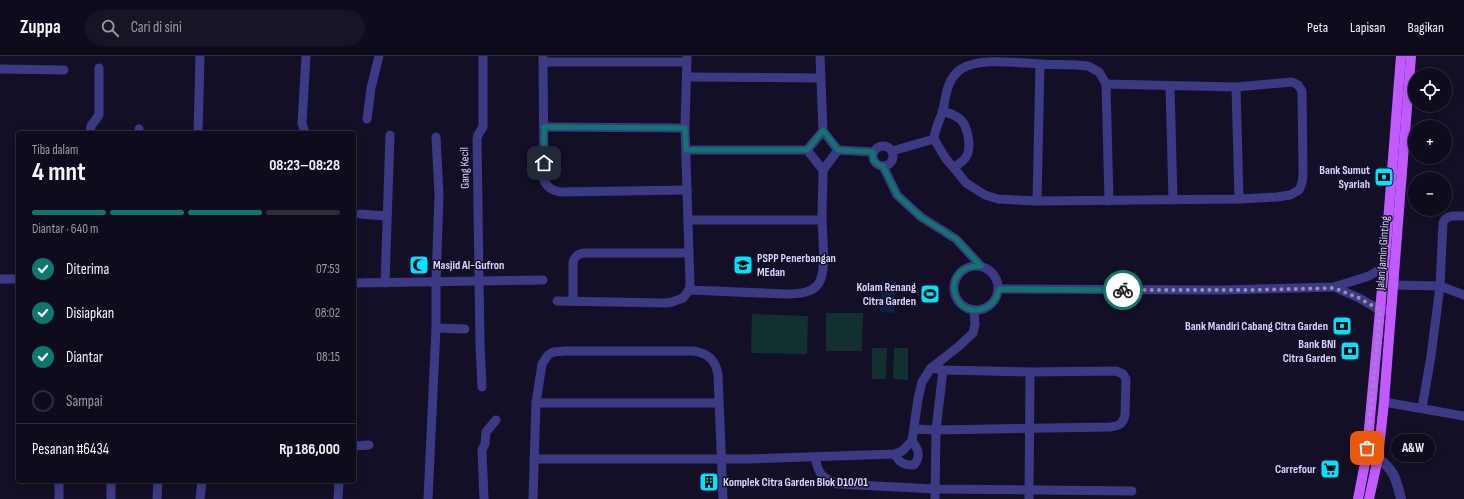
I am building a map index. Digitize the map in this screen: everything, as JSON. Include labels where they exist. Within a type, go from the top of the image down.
[{"type":"main road","name":"Jalan Jamin Ginting","points":[[1358,499],[1367,448],[1384,267],[1400,56]]},
{"type":"main road","name":"Jalan Jamin Ginting","points":[[1369,499],[1378,458],[1384,402],[1411,56]]},
{"type":"street","points":[[198,131],[200,56]]},
{"type":"street","points":[[304,131],[302,123],[306,56]]},
{"type":"street","points":[[368,119],[371,88],[379,56]]},
{"type":"street","name":"Gang Kecil","points":[[482,387],[478,281],[477,139],[483,127],[483,56]]},
{"type":"street","points":[[820,56],[823,130],[838,150],[873,152]]},
{"type":"street","points":[[557,301],[665,303],[683,298],[689,290],[690,253],[685,128],[687,59],[543,59],[544,180],[548,188],[561,192],[687,190]]},
{"type":"street","points":[[1106,84],[1236,87],[1292,82],[1302,91],[1304,174],[1299,190],[1290,195],[1239,199],[1109,201],[1037,202],[998,199],[985,195],[966,183],[946,159],[934,139],[947,89],[952,78],[961,69],[979,63],[995,61],[1040,64],[1078,64],[1088,66],[1099,72],[1106,84],[1109,201]]},
{"type":"street","points":[[1037,202],[1040,64]]},
{"type":"street","points":[[90,131],[91,126],[99,115],[99,68]]},
{"type":"street","points":[[0,69],[64,70]]},
{"type":"street","points":[[687,77],[820,78]]},
{"type":"street","points":[[1170,86],[1173,200]]},
{"type":"street","points":[[1236,87],[1239,199]]},
{"type":"street","points":[[942,111],[952,114],[961,120],[967,133],[968,145],[966,157],[954,168]]},
{"type":"street","points":[[544,127],[685,128]]},
{"type":"street","points":[[807,150],[823,130]]},
{"type":"street","points":[[385,283],[386,216],[390,134]]},
{"type":"street","points":[[428,499],[436,328],[439,195],[436,137]]},
{"type":"street","points":[[892,151],[934,139]]},
{"type":"street","points":[[892,151],[886,146],[878,146],[873,152],[873,160],[879,165],[883,166],[897,195],[921,217],[956,239],[981,266]]},
{"type":"street","points":[[686,150],[807,150],[824,170]]},
{"type":"street","points":[[689,290],[796,294],[814,289],[819,283],[823,269],[822,220],[824,170],[838,150]]},
{"type":"street","points":[[883,166],[892,159],[892,151]]},
{"type":"street","points":[[360,214],[386,216]]},
{"type":"street","points":[[1422,408],[1431,356],[1440,286],[1444,220],[1448,216],[1464,216]]},
{"type":"street","points":[[688,220],[822,220]]},
{"type":"street","points":[[573,301],[573,263],[579,254],[690,253]]},
{"type":"street","points":[[972,266],[981,266],[994,274],[998,281],[999,289],[997,296],[994,302],[982,310],[966,308],[958,302],[954,294],[954,285],[957,276],[963,269],[972,266]]},
{"type":"street","points":[[999,289],[1222,290],[1334,288],[1369,276],[1384,267],[1395,268]]},
{"type":"street","points":[[0,279],[16,279]]},
{"type":"street","points":[[356,282],[385,283],[543,280]]},
{"type":"street","points":[[1394,285],[1440,286],[1464,295]]},
{"type":"street","points":[[1334,288],[1359,298],[1380,310],[1392,311]]},
{"type":"street","points":[[534,459],[722,459],[895,454],[902,451],[912,441],[922,382],[931,368],[958,347],[973,332],[975,324],[974,310]]},
{"type":"street","points":[[436,328],[465,329]]},
{"type":"street","points":[[533,499],[536,403],[542,364],[544,359],[553,352],[566,351],[693,351],[702,352],[709,356],[714,362],[718,375],[723,499]]},
{"type":"street","points":[[914,429],[936,430],[1110,427],[1119,425],[1124,420],[1127,384],[1123,374],[1112,370],[1030,372],[943,370],[931,368]]},
{"type":"street","points":[[935,499],[936,430],[943,370]]},
{"type":"street","points":[[1029,494],[1030,372]]},
{"type":"street","points":[[1384,402],[1464,416]]},
{"type":"street","points":[[536,403],[718,403]]},
{"type":"street","points":[[484,499],[482,450],[485,444],[486,432],[496,420]]},
{"type":"street","points":[[895,454],[898,460],[905,465],[914,464],[918,459],[919,453],[912,441]]},
{"type":"street","points":[[356,446],[369,445]]},
{"type":"street","points":[[815,457],[817,467],[825,479],[838,484],[1029,494],[1132,491]]},
{"type":"street","points":[[1378,458],[1394,473],[1401,499]]},
{"type":"street","points":[[59,483],[59,499]]},
{"type":"street","points":[[111,483],[111,499]]},
{"type":"street","points":[[157,499],[158,483]]},
{"type":"street","points":[[200,499],[202,483]]},
{"type":"street","points":[[338,499],[339,483]]},
{"type":"green space","points":[[826,313],[863,313],[862,351],[826,351]]},
{"type":"green space","points":[[752,314],[808,316],[807,354],[751,353]]},
{"type":"green space","points":[[872,348],[887,348],[886,379],[872,379]]},
{"type":"green space","points":[[894,348],[908,348],[908,380],[893,379]]},
{"type":"water","points":[[881,281],[895,281],[894,313],[880,312]]},
{"type":"way so far","points":[[1123,290],[1250,290],[1334,288],[1368,302],[1380,310],[1367,448]]},
{"type":"place","name":"Bank Sumut Syariah","points":[[1384,177]]},
{"type":"place","name":"Masjid Al-Gufron","points":[[419,265]]},
{"type":"place","name":"PSPP Penerbangan MEdan","points":[[743,265]]},
{"type":"place","name":"Kolam Renang Citra Garden","points":[[930,294]]},
{"type":"place","name":"Bank Mandiri Cabang Citra Garden","points":[[1342,326]]},
{"type":"place","name":"Bank BNI Citra Garden","points":[[1350,351]]},
{"type":"place","name":"A&W","points":[[1367,448]]},
{"type":"place","name":"Carrefour","points":[[1330,469]]},
{"type":"place","name":"Komplek Citra Garden Blok D10/01","points":[[709,482]]},
{"type":"route","points":[[544,163],[544,127],[685,128],[686,150],[807,150],[823,130],[838,150],[873,152],[873,160],[879,165],[883,166],[897,195],[921,217],[956,239],[981,266],[972,266],[963,269],[957,276],[954,285],[954,294],[958,302],[966,308],[982,310],[988,307],[994,302],[999,289],[1123,290]]}]
